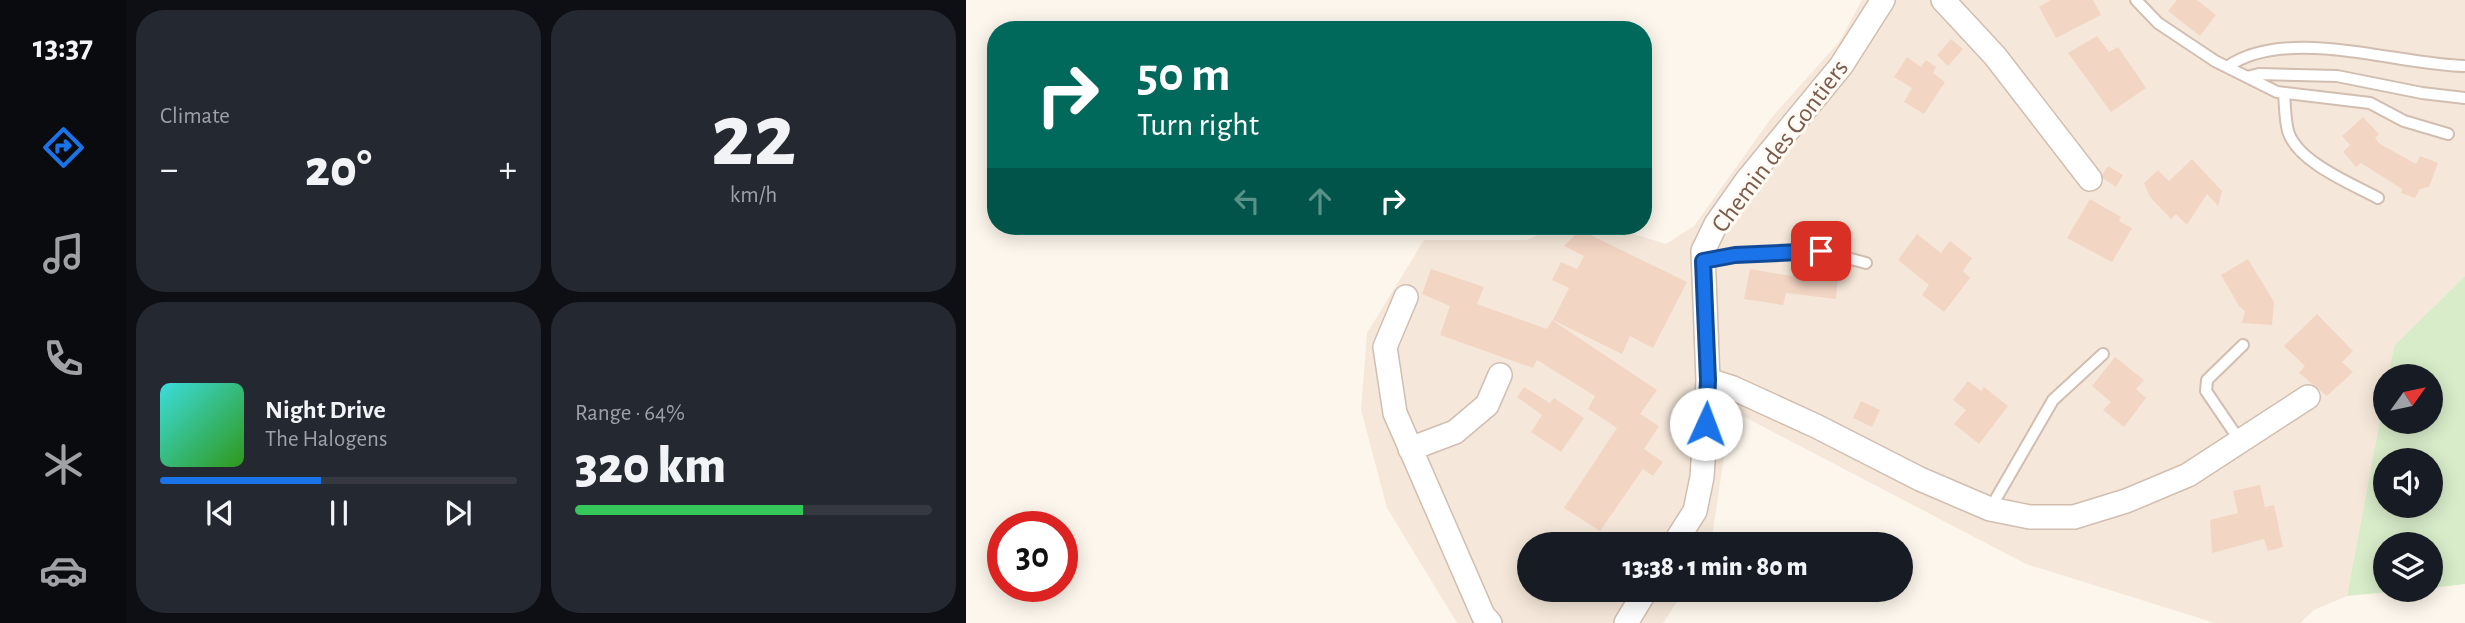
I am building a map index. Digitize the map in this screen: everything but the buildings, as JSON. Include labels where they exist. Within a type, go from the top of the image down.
[{"type":"street","name":"Chemin des Gontiers","points":[[1682,532],[1695,511],[1702,477],[1708,380],[1703,251],[1716,225],[1747,180],[1842,66],[1883,0]]},
{"type":"street","points":[[1943,0],[1995,56],[2090,179]]},
{"type":"street","points":[[1406,297],[1385,347],[1395,413],[1483,615],[1490,623]]},
{"type":"street","points":[[1410,449],[1455,432],[1487,405],[1500,374]]},
{"type":"street","points":[[1708,380],[1733,388],[1816,426],[1920,479],[1990,509],[2030,517],[2074,517],[2188,475],[2308,397]]},
{"type":"street","points":[[1626,623],[1639,602]]},
{"type":"lane","points":[[2136,0],[2158,23],[2215,61],[2277,92],[2370,103],[2404,121],[2448,134]]},
{"type":"lane","points":[[2227,67],[2241,57],[2291,48],[2360,51],[2447,66],[2465,66]]},
{"type":"lane","points":[[2247,77],[2259,74],[2337,76],[2422,93],[2465,98]]},
{"type":"lane","points":[[2284,93],[2288,132],[2298,149],[2327,171],[2378,198]]},
{"type":"lane","points":[[1703,261],[1735,255],[1821,251],[1866,263]]},
{"type":"lane","points":[[2240,441],[2206,391],[2207,380],[2243,345]]},
{"type":"lane","points":[[1990,509],[2053,400],[2103,354]]},
{"type":"shaded area","points":[[1862,0],[2465,0],[2465,276],[2394,346],[2390,364],[2373,364],[2373,434],[2377,434],[2347,596],[2314,610],[2300,623],[2215,623],[2026,564],[1731,410],[1713,532],[1517,532],[1517,602],[1677,602],[1663,623],[1457,623],[1387,508],[1361,410],[1367,333],[1424,240],[1526,240],[1538,235],[1637,235],[1666,244],[1694,226],[1772,117],[1839,42]]},
{"type":"green space","points":[[2465,276],[2465,584],[2443,587],[2443,532],[2373,532],[2373,594],[2347,596],[2373,457],[2373,518],[2443,518],[2443,448],[2375,448],[2377,434],[2443,434],[2443,364],[2390,364],[2394,346]]},
{"type":"route","points":[[1706,424],[1708,380],[1703,261],[1735,255],[1821,251]]}]
